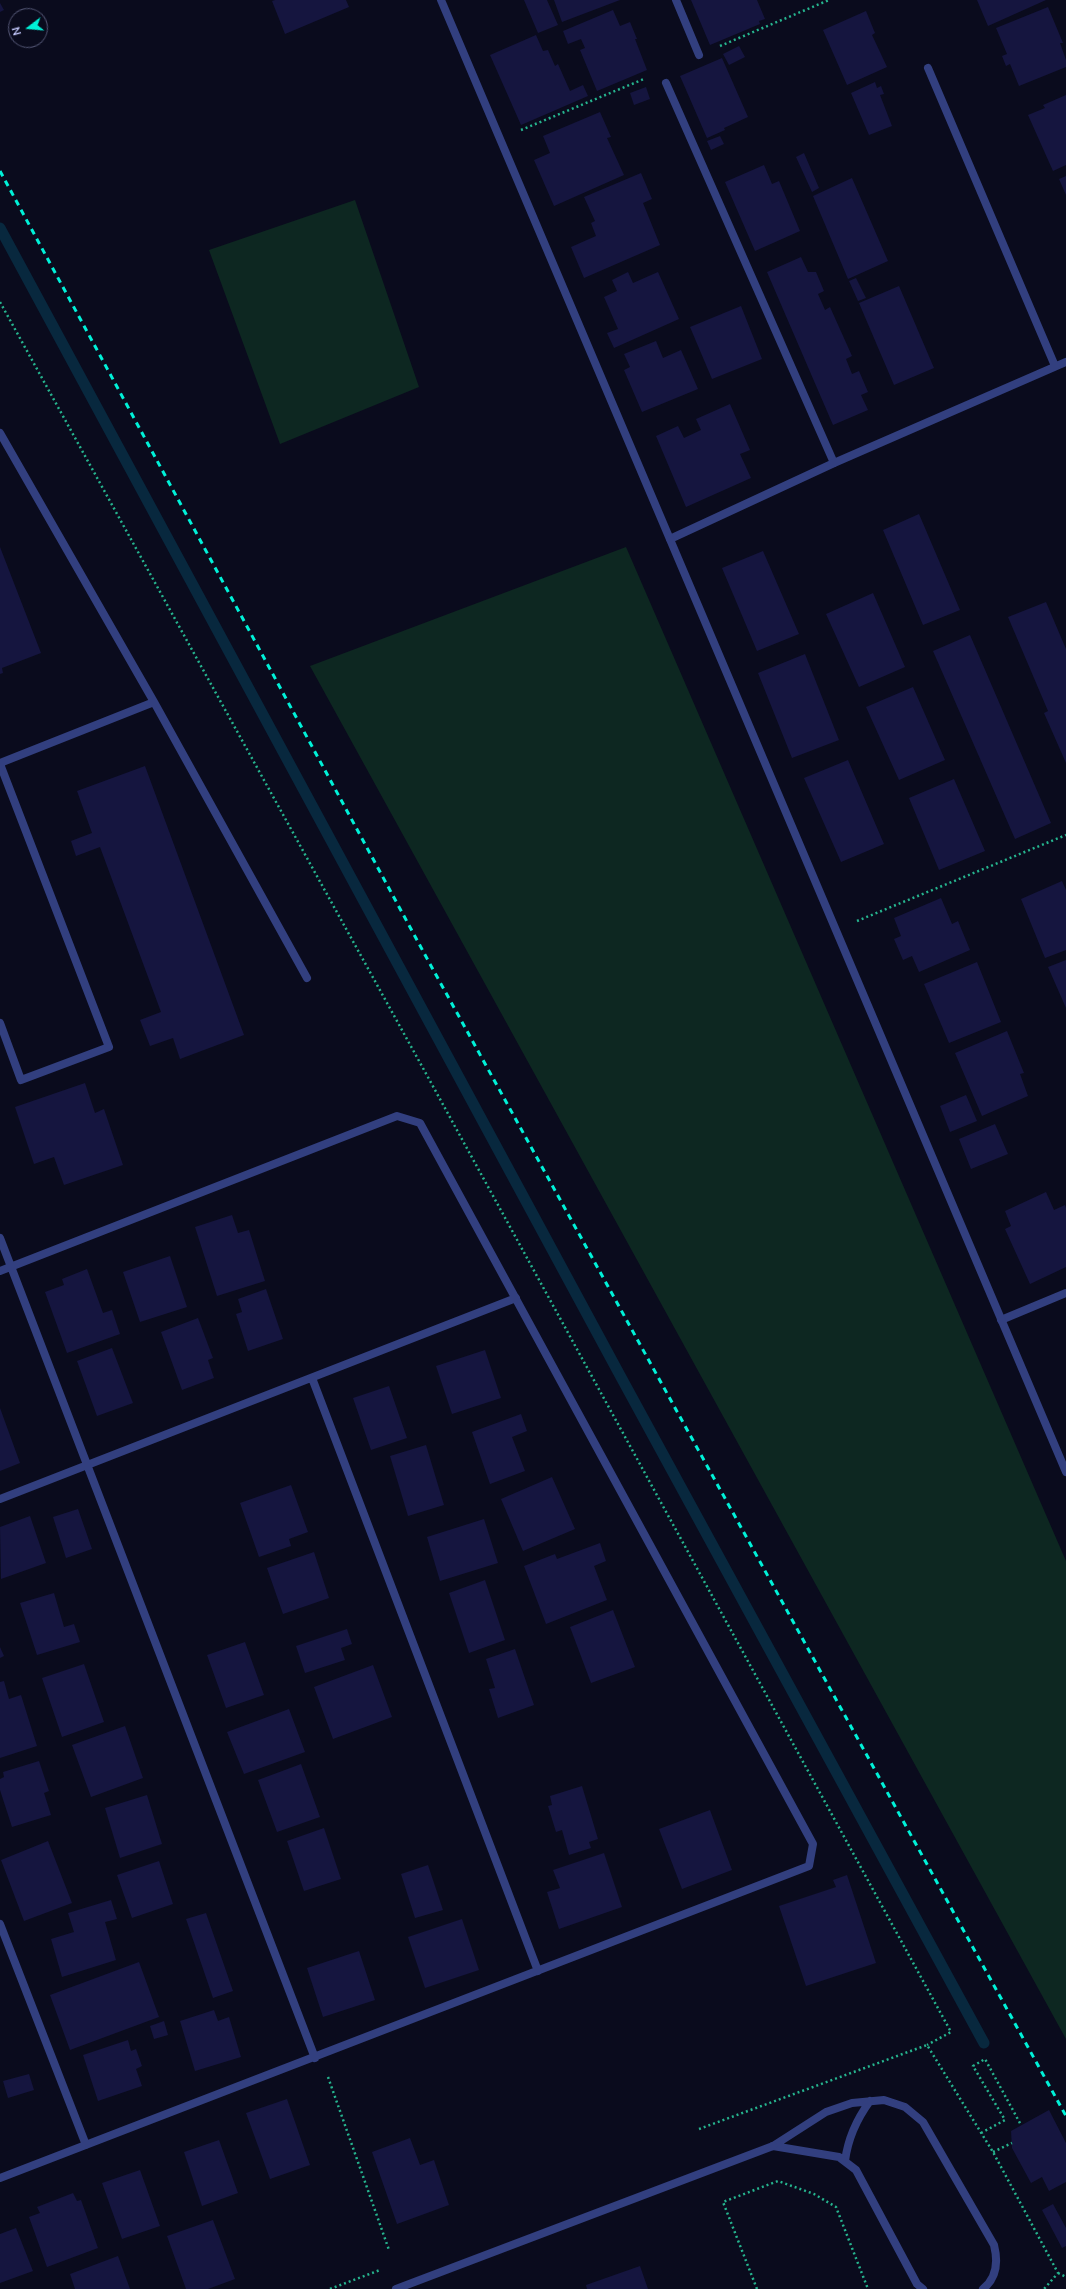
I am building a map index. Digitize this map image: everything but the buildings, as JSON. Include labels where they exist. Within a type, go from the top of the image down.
[{"type":"street","points":[[441,0],[1066,1472]]},
{"type":"street","points":[[676,0],[699,55]]},
{"type":"street","points":[[928,68],[1055,366]]},
{"type":"street","points":[[666,83],[834,463]]},
{"type":"street","points":[[670,539],[834,463],[1066,362]]},
{"type":"street","points":[[0,433],[154,702],[307,978]]},
{"type":"street","points":[[0,1023],[22,1080],[109,1047],[0,763],[154,702]]},
{"type":"street","points":[[0,1271],[397,1116],[420,1123],[813,1844],[809,1866],[0,2178]]},
{"type":"street","points":[[0,1238],[86,1465],[317,2056]]},
{"type":"street","points":[[1001,1320],[1066,1293]]},
{"type":"street","points":[[0,1499],[516,1298]]},
{"type":"street","points":[[312,1378],[538,1971]]},
{"type":"street","points":[[0,1924],[86,2145]]},
{"type":"street","points":[[396,2289],[773,2146],[826,2112],[852,2103],[884,2100],[905,2107],[923,2122],[994,2245],[997,2257],[995,2270],[990,2283],[983,2289]]},
{"type":"street","points":[[846,2161],[847,2143],[860,2114],[870,2101]]},
{"type":"street","points":[[773,2146],[839,2157],[856,2170],[917,2284],[924,2289]]},
{"type":"path","points":[[0,302],[437,1093],[950,2032],[927,2045]]},
{"type":"path","points":[[836,930],[1066,836]]},
{"type":"path","points":[[317,2056],[389,2250]]},
{"type":"path","points":[[982,2133],[1005,2120],[973,2066],[985,2059],[1022,2125]]},
{"type":"path","points":[[993,2152],[1012,2143]]},
{"type":"path","points":[[757,2289],[723,2202],[778,2181],[814,2194],[836,2207],[868,2289]]},
{"type":"path","points":[[1058,2273],[1066,2277]]},
{"type":"green space","points":[[355,200],[419,387],[280,444],[209,250]]},
{"type":"green space","points":[[626,547],[1066,1561],[1066,2039],[310,666]]},
{"type":"waterway","points":[[0,228],[622,1379],[984,2043]]},
{"type":"railway","points":[[0,171],[430,964],[1066,2116]]}]
